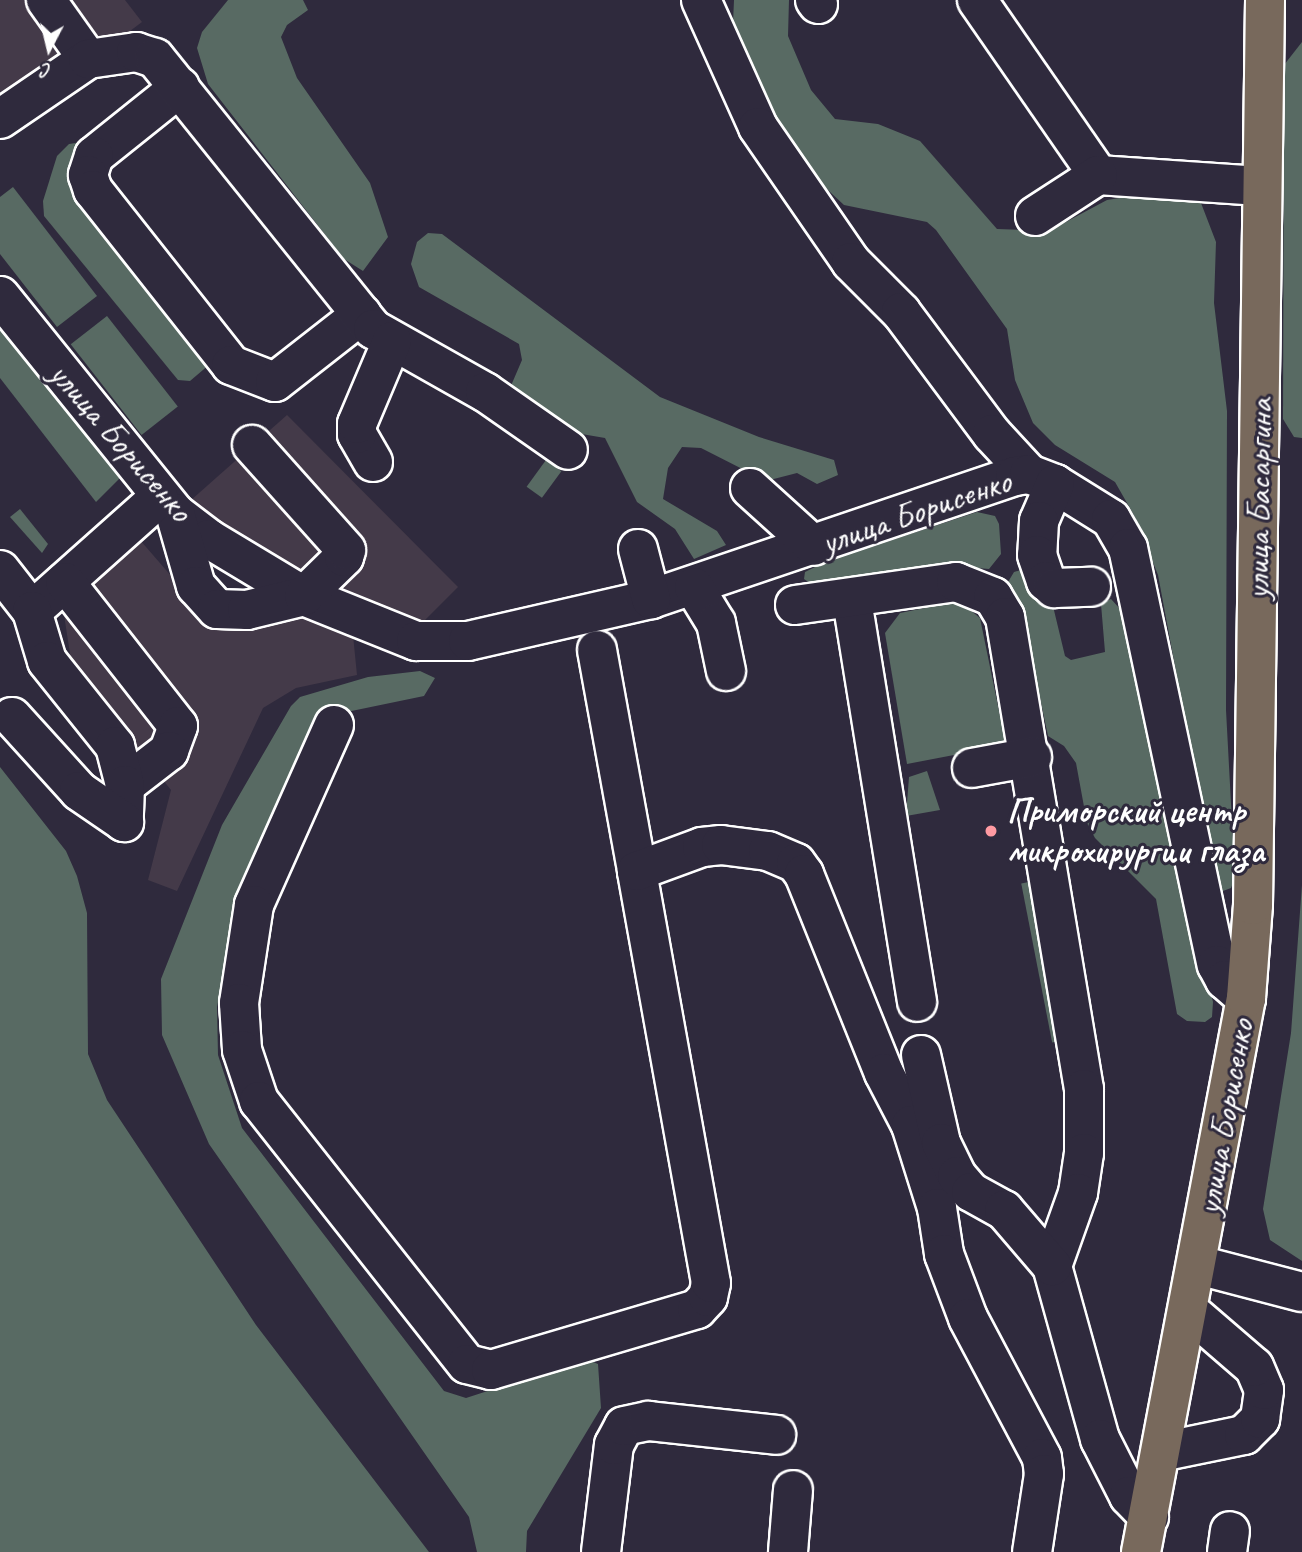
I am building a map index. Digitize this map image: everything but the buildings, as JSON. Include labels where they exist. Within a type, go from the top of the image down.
[{"type":"main road","name":"улица Басаргина","points":[[1246,998],[1255,751],[1260,186],[1265,0]]},
{"type":"main road","name":"улица Борисенко","points":[[1145,1535],[1198,1265],[1246,998]]},
{"type":"street","points":[[46,0],[88,59]]},
{"type":"street","points":[[701,0],[758,127],[851,262],[901,312],[992,433],[1042,479],[1037,555],[1046,581],[1054,588],[1091,587]]},
{"type":"street","points":[[977,0],[1098,175]]},
{"type":"street","points":[[0,119],[88,59],[136,52],[155,58],[362,314],[392,341],[485,392],[568,450]]},
{"type":"street","points":[[180,87],[94,156],[88,175],[93,190],[231,365],[275,382],[362,314]]},
{"type":"street","points":[[1035,216],[1098,175],[1260,186]]},
{"type":"street","name":"улица Борисенко","points":[[0,296],[167,505],[209,540],[304,596],[416,641],[443,643],[652,599],[814,546],[1004,478],[1042,479],[1111,519],[1128,548],[1217,965],[1225,980],[1246,998]]},
{"type":"street","points":[[373,462],[356,434],[357,424],[392,341]]},
{"type":"street","points":[[32,611],[65,582],[167,505],[196,586],[218,609],[247,610],[304,596],[344,557],[346,550],[252,445]]},
{"type":"street","points":[[750,488],[814,546]]},
{"type":"street","points":[[638,549],[652,599]]},
{"type":"street","points":[[0,570],[32,611],[47,661],[115,746],[125,785],[124,822],[79,791],[12,717]]},
{"type":"street","points":[[65,582],[178,726],[169,751],[125,785]]},
{"type":"street","points":[[795,605],[852,600],[956,582],[993,597],[1005,617],[1032,757],[1084,1089],[1084,1153],[1078,1193],[1052,1266]]},
{"type":"street","points":[[694,587],[716,623],[726,671]]},
{"type":"street","points":[[852,600],[917,1002]]},
{"type":"street","points":[[334,725],[254,905],[239,1003],[242,1050],[259,1101],[467,1364],[491,1370],[696,1309],[708,1297],[711,1283],[597,650]]},
{"type":"street","points":[[972,768],[1032,757]]},
{"type":"street","points":[[637,871],[721,845],[768,851],[801,868],[884,1073],[911,1125],[937,1208],[944,1254],[968,1318],[1042,1458],[1044,1474],[1032,1552]]},
{"type":"street","points":[[921,1055],[942,1143],[957,1176],[971,1192],[1004,1210],[1052,1266],[1100,1439],[1145,1535]]},
{"type":"street","points":[[1198,1265],[1302,1292]]},
{"type":"street","points":[[1161,1452],[1244,1435],[1260,1419],[1264,1390],[1254,1367],[1188,1310]]},
{"type":"street","points":[[601,1552],[614,1445],[624,1426],[648,1421],[776,1436]]},
{"type":"street","points":[[788,1552],[793,1490]]},
{"type":"shaded area","points":[[0,0],[125,0],[142,22],[0,129]]},
{"type":"shaded area","points":[[287,415],[458,587],[423,622],[308,587],[220,529],[190,501]]},
{"type":"shaded area","points":[[140,540],[218,630],[316,615],[353,635],[357,675],[296,688],[263,708],[177,891],[148,880],[171,790],[72,667],[63,608]]},
{"type":"green space","points":[[228,0],[303,0],[308,10],[287,25],[281,37],[297,78],[370,183],[388,237],[363,271],[344,259],[208,84],[197,48],[202,32]]},
{"type":"green space","points":[[734,0],[789,0],[788,36],[811,90],[835,119],[878,124],[920,141],[997,229],[1049,231],[1107,200],[1150,193],[1184,192],[1201,203],[1216,242],[1214,303],[1227,411],[1226,710],[1235,878],[1231,888],[1223,891],[1216,886],[1158,575],[1135,517],[1115,482],[1055,445],[1033,423],[1015,380],[1007,329],[936,230],[927,222],[844,205],[815,178],[773,117],[749,66],[733,23]]},
{"type":"green space","points":[[1302,42],[1302,438],[1294,437],[1283,419],[1284,65]]},
{"type":"green space","points":[[82,142],[210,364],[190,381],[178,380],[44,216],[43,201],[57,156],[69,144]]},
{"type":"green space","points":[[13,187],[97,296],[57,327],[0,254],[0,197]]},
{"type":"green space","points":[[428,233],[442,234],[660,397],[759,437],[834,460],[838,475],[817,484],[797,473],[766,481],[701,448],[682,447],[668,468],[663,499],[717,531],[726,545],[694,559],[675,529],[637,502],[605,438],[570,432],[510,388],[522,360],[519,344],[419,287],[411,264],[417,242]]},
{"type":"green space","points":[[107,316],[178,407],[142,435],[71,344]]},
{"type":"green space","points":[[0,319],[122,476],[96,502],[0,378]]},
{"type":"green space","points":[[546,460],[561,471],[542,498],[527,487]]},
{"type":"green space","points":[[20,509],[48,544],[42,553],[10,517]]},
{"type":"green space","points":[[977,512],[995,516],[999,524],[1001,554],[989,569],[964,567],[814,586],[804,579],[805,572],[825,562]]},
{"type":"green space","points":[[1024,569],[1052,602],[1065,656],[1071,660],[1105,652],[1101,604],[1111,599],[1121,610],[1213,1002],[1212,1017],[1205,1022],[1187,1021],[1177,1014],[1156,899],[1095,838],[1087,823],[1076,763],[1064,746],[1048,736],[1021,608],[1008,582],[1014,572]]},
{"type":"green space","points":[[959,601],[980,618],[1006,745],[907,764],[885,633],[900,613]]},
{"type":"green space","points":[[420,671],[435,678],[424,696],[337,714],[239,902],[217,1007],[218,1055],[242,1128],[444,1391],[466,1398],[586,1359],[598,1364],[601,1408],[527,1531],[526,1552],[477,1552],[469,1517],[209,1144],[162,1035],[161,979],[222,825],[291,706],[300,697],[368,677]]},
{"type":"green space","points":[[0,767],[66,851],[77,876],[87,913],[88,1054],[107,1100],[256,1325],[429,1552],[0,1552]]},
{"type":"green space","points":[[927,771],[940,810],[906,816],[909,777]]},
{"type":"green space","points":[[1034,881],[1065,1040],[1052,1043],[1021,883]]},
{"type":"green space","points":[[1302,885],[1302,1261],[1270,1240],[1263,1209],[1291,1033]]},
{"type":"place","name":"Приморский центр микрохирургии глаза","points":[[991,831]]}]
